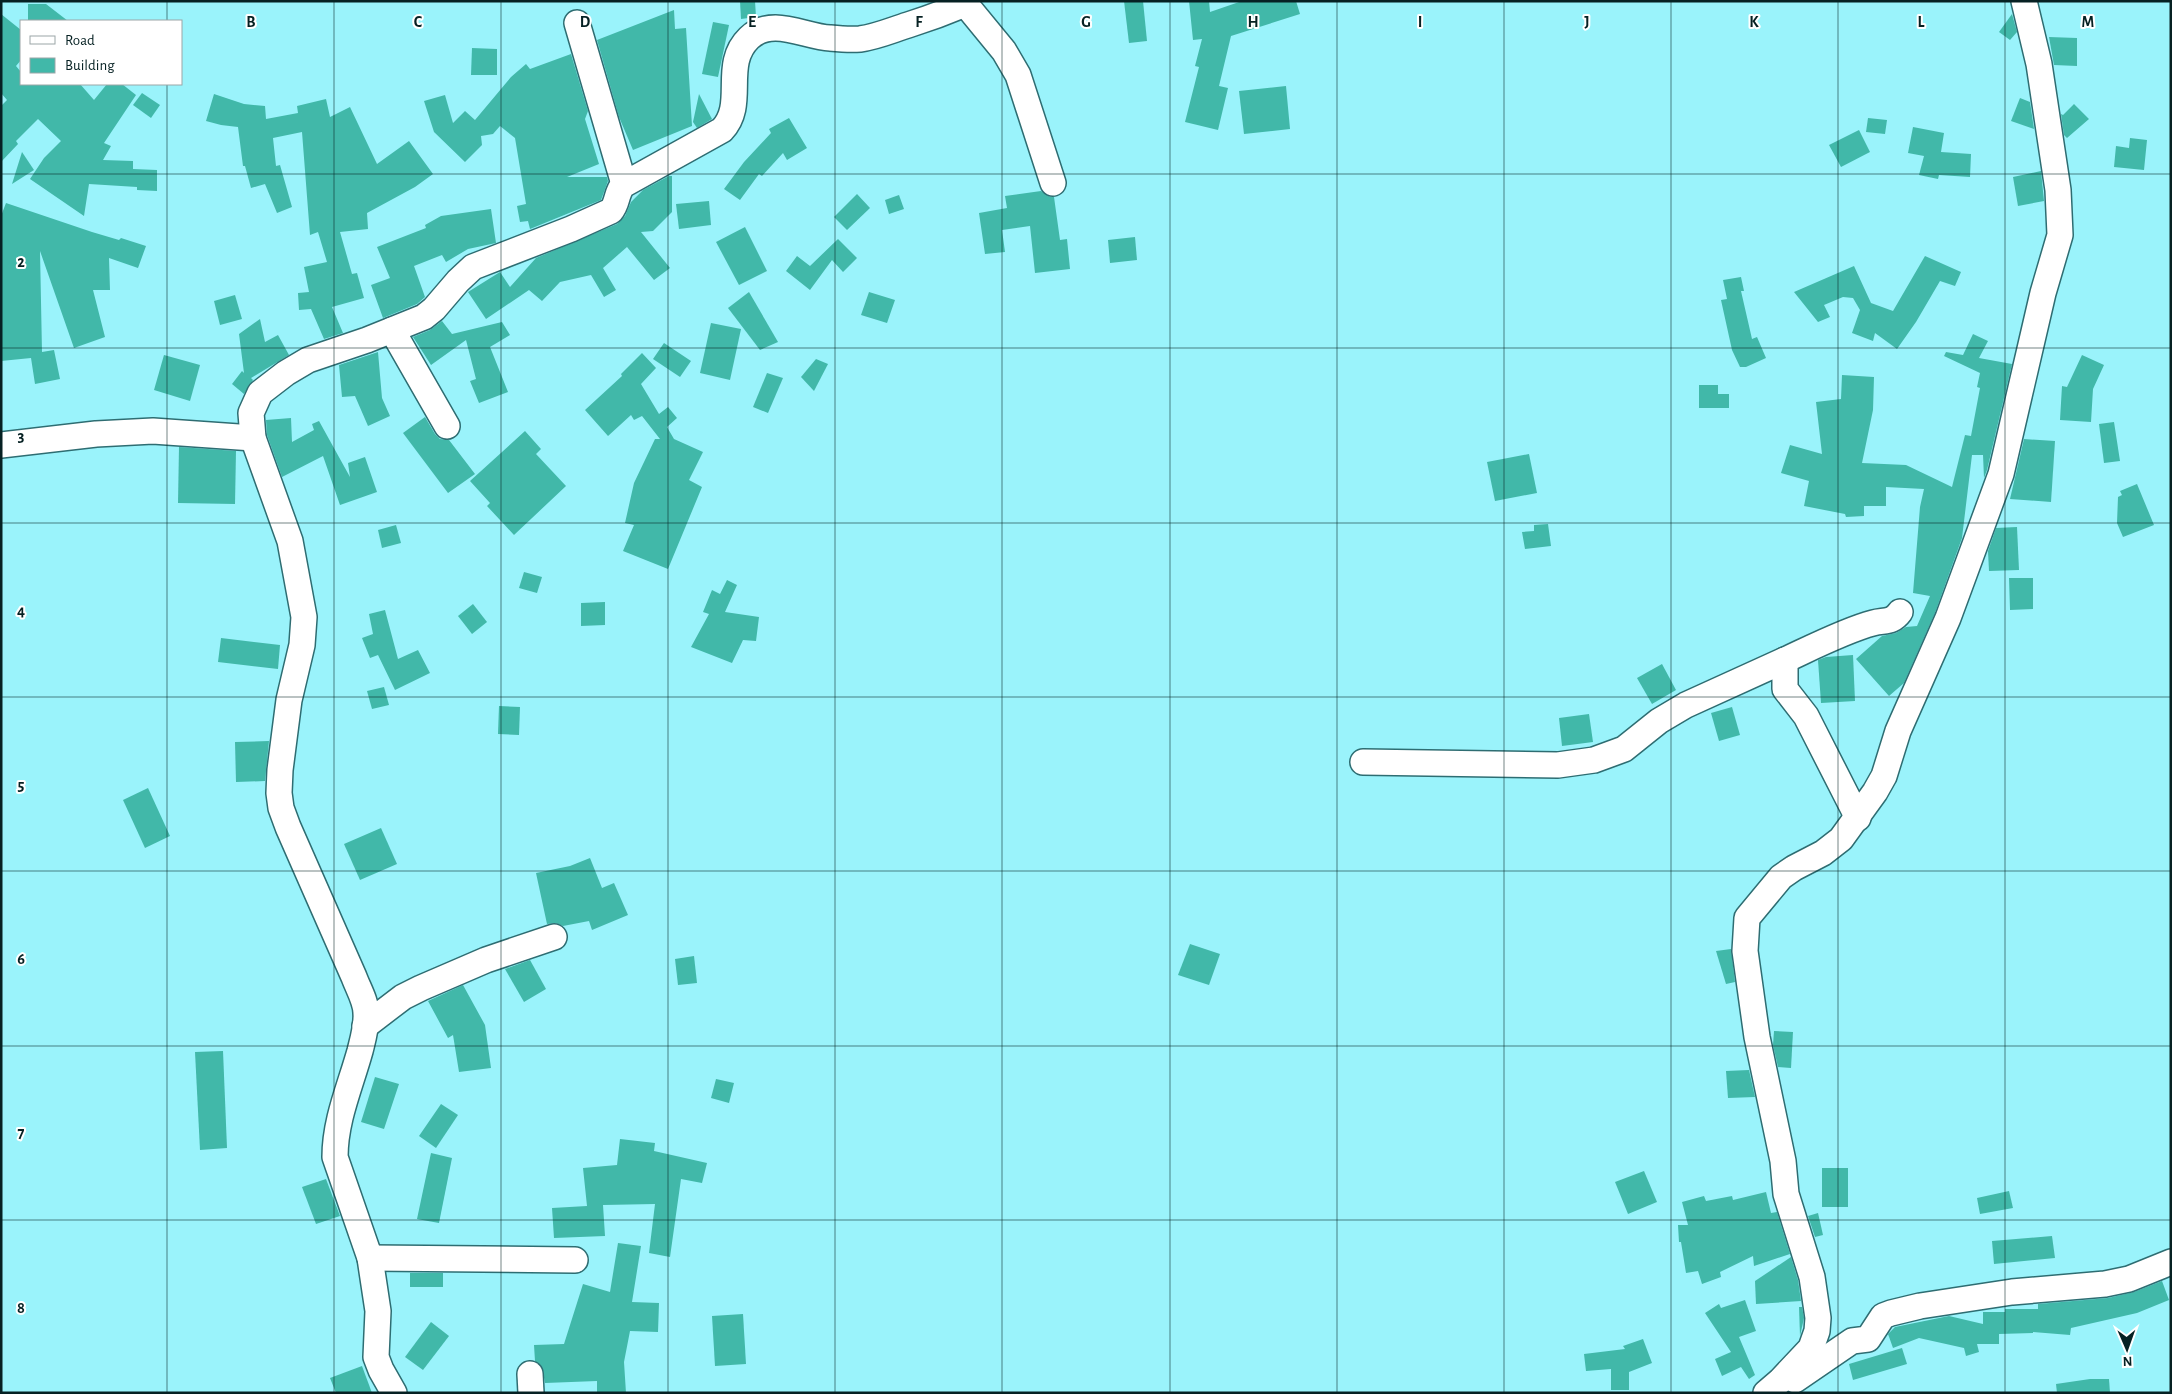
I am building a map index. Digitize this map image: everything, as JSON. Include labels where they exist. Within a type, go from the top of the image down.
[{"type":"street","points":[[1766,1393],[1811,1348],[1817,1330],[1818,1318],[1812,1277],[1786,1194],[1783,1161],[1757,1037],[1745,951],[1745,927],[1747,918],[1753,909],[1781,877],[1794,868],[1823,854],[1841,839],[1858,818],[1884,776],[1898,731],[1948,618],[2001,474],[2043,293],[2060,235],[2058,190],[2039,64],[2024,1]]},
{"type":"street","points":[[394,1393],[376,1357],[378,1311],[370,1258],[335,1157],[335,1141],[339,1116],[357,1062],[365,1026],[366,1013],[364,1001],[281,808],[279,793],[282,736],[302,645],[304,617],[290,541],[253,438],[251,413],[260,393],[308,360],[367,340],[424,317],[434,309],[473,267],[571,229],[611,211],[615,206],[620,188],[624,184],[707,139],[728,123],[734,98],[734,64],[749,38],[758,32],[791,28],[823,38],[861,39],[891,32],[941,14],[964,3],[1004,51],[1018,76],[1053,183]]},
{"type":"street","points":[[577,23],[624,184]]},
{"type":"street","points":[[392,330],[447,426]]},
{"type":"street","points":[[1,445],[96,434],[153,431],[253,438]]},
{"type":"street","points":[[1364,762],[1558,765],[1594,760],[1624,749],[1659,721],[1686,706],[1871,623],[1895,619],[1900,612]]},
{"type":"street","points":[[1785,660],[1785,689],[1806,716],[1858,818]]},
{"type":"street","points":[[365,1026],[403,997],[422,988],[486,960],[554,937]]},
{"type":"street","points":[[370,1258],[575,1260]]},
{"type":"street","points":[[1776,1393],[1852,1341],[1868,1339],[1883,1316],[1891,1313],[1920,1306],[2012,1292],[2119,1281],[2171,1262]]},
{"type":"building","points":[[740,1],[755,1],[756,17],[741,19]]},
{"type":"building","points":[[1124,1],[1143,1],[1147,41],[1129,43]]},
{"type":"building","points":[[1189,1],[1209,1],[1210,12],[1242,1],[1296,1],[1300,14],[1231,36],[1219,86],[1228,88],[1218,130],[1185,122],[1199,67],[1195,66],[1202,39],[1193,40]]},
{"type":"building","points":[[28,4],[46,4],[67,20],[28,20]]},
{"type":"building","points":[[674,10],[675,29],[686,28],[692,126],[633,150],[619,117],[597,40]]},
{"type":"building","points":[[1,14],[20,29],[20,61],[16,66],[20,71],[20,85],[81,85],[94,100],[106,85],[123,85],[136,95],[104,143],[111,146],[103,160],[133,161],[133,169],[157,170],[157,191],[137,190],[137,187],[89,184],[84,216],[30,179],[44,158],[61,141],[38,119],[16,141],[18,144],[1,162],[1,106],[7,100],[1,93]]},
{"type":"building","points":[[2012,14],[2017,32],[2010,40],[1999,32]]},
{"type":"building","points":[[713,22],[729,25],[718,77],[702,74]]},
{"type":"building","points":[[2049,37],[2077,38],[2077,66],[2054,65]]},
{"type":"building","points":[[472,48],[497,49],[497,75],[471,75]]},
{"type":"building","points":[[571,54],[588,111],[585,119],[599,164],[567,177],[607,177],[608,181],[601,200],[530,229],[528,221],[520,222],[517,206],[526,204],[515,138],[500,126],[493,134],[481,136],[482,145],[465,162],[434,132],[424,101],[445,95],[453,123],[465,111],[475,120],[511,77],[526,64],[530,69]]},
{"type":"building","points":[[1286,86],[1290,129],[1244,134],[1239,91]]},
{"type":"building","points":[[142,93],[160,105],[151,118],[133,105]]},
{"type":"building","points":[[214,94],[244,104],[265,106],[266,119],[298,113],[297,106],[326,99],[330,117],[350,107],[377,164],[409,141],[433,174],[415,187],[367,213],[368,229],[340,232],[352,274],[357,273],[364,298],[332,307],[343,333],[324,339],[311,309],[299,310],[298,293],[309,292],[304,267],[327,262],[318,232],[310,235],[302,132],[273,138],[276,166],[280,165],[292,207],[277,213],[265,184],[251,188],[245,166],[243,166],[238,127],[206,121]]},
{"type":"building","points":[[699,94],[712,119],[697,128],[693,122]]},
{"type":"building","points":[[2020,98],[2030,102],[2034,129],[2011,121]]},
{"type":"building","points":[[2074,104],[2089,119],[2067,138],[2064,135],[2061,114],[2063,115]]},
{"type":"building","points":[[789,118],[807,148],[787,160],[783,153],[762,176],[759,174],[740,200],[724,189],[744,162],[771,133],[769,129]]},
{"type":"building","points":[[1868,118],[1887,120],[1885,134],[1866,132]]},
{"type":"building","points":[[1913,127],[1944,133],[1941,152],[1971,154],[1970,177],[1939,175],[1938,179],[1919,175],[1924,156],[1908,153]]},
{"type":"building","points":[[1859,130],[1870,152],[1841,167],[1829,145]]},
{"type":"building","points":[[2130,138],[2147,140],[2144,170],[2114,167],[2116,146],[2129,148]]},
{"type":"building","points":[[22,152],[34,170],[12,184]]},
{"type":"building","points":[[2041,171],[2044,201],[2018,206],[2013,177]]},
{"type":"building","points":[[672,176],[672,212],[653,231],[641,232],[670,268],[654,280],[627,247],[603,268],[616,290],[604,297],[591,275],[560,282],[542,301],[529,290],[486,319],[468,292],[500,272],[510,287],[536,258],[617,224],[625,216],[631,202],[643,190]]},
{"type":"building","points":[[1041,191],[1050,197],[1054,197],[1060,240],[1067,239],[1070,269],[1035,273],[1030,226],[1002,230],[1005,252],[985,254],[979,213],[1007,208],[1005,196]]},
{"type":"building","points":[[857,194],[870,208],[847,230],[834,217]]},
{"type":"building","points":[[899,195],[904,209],[889,214],[885,200]]},
{"type":"building","points":[[709,201],[711,225],[679,229],[676,204]]},
{"type":"building","points":[[6,203],[92,232],[146,246],[138,268],[109,258],[110,290],[93,290],[105,337],[74,348],[40,251],[42,352],[54,350],[60,379],[35,384],[31,358],[1,361],[1,216]]},
{"type":"building","points":[[491,209],[496,243],[468,249],[446,262],[442,255],[414,266],[425,297],[417,304],[383,318],[371,285],[390,278],[377,247],[426,228],[425,225],[441,216]]},
{"type":"building","points":[[745,227],[767,271],[739,285],[716,242]]},
{"type":"building","points":[[1135,237],[1137,260],[1110,263],[1108,240]]},
{"type":"building","points":[[838,239],[857,258],[843,272],[832,260],[810,290],[786,271],[797,256],[810,266]]},
{"type":"building","points":[[1925,256],[1961,272],[1955,286],[1940,281],[1916,322],[1897,349],[1875,333],[1873,341],[1852,333],[1860,310],[1853,298],[1843,297],[1824,305],[1830,317],[1818,322],[1794,292],[1854,266],[1871,303],[1893,311]]},
{"type":"building","points":[[1741,277],[1744,291],[1741,291],[1752,339],[1757,337],[1766,358],[1746,367],[1740,367],[1732,350],[1721,300],[1727,299],[1723,280]]},
{"type":"building","points":[[749,292],[778,342],[760,350],[728,308]]},
{"type":"building","points":[[869,292],[895,300],[887,323],[861,315]]},
{"type":"building","points":[[235,295],[242,319],[220,325],[214,301]]},
{"type":"building","points":[[260,319],[265,342],[278,335],[289,355],[251,378],[253,380],[244,394],[232,384],[242,371],[244,373],[239,334]]},
{"type":"building","points":[[442,321],[452,334],[502,322],[510,335],[490,347],[508,392],[479,403],[470,381],[476,379],[466,340],[431,365],[413,337],[430,330]]},
{"type":"building","points":[[711,323],[741,329],[730,380],[700,373]]},
{"type":"building","points":[[1973,334],[1988,341],[1979,358],[2012,364],[1984,478],[1983,455],[1972,455],[1962,538],[1935,613],[1904,683],[1889,696],[1856,659],[1882,636],[1896,633],[1906,627],[1917,626],[1930,596],[1913,593],[1920,507],[1924,489],[1886,487],[1886,506],[1864,506],[1864,516],[1846,517],[1845,514],[1804,506],[1809,481],[1781,473],[1790,445],[1822,454],[1816,402],[1841,399],[1842,375],[1874,377],[1873,410],[1862,463],[1906,465],[1952,487],[1965,435],[1971,436],[1980,388],[1977,387],[1980,373],[1944,356],[1946,352],[1963,355]]},
{"type":"building","points":[[664,343],[691,361],[680,377],[653,359]]},
{"type":"building","points":[[378,352],[382,398],[390,416],[368,426],[355,396],[342,397],[339,365]]},
{"type":"building","points":[[642,353],[656,368],[641,384],[659,414],[668,407],[677,418],[667,427],[674,439],[703,452],[689,480],[702,487],[668,569],[623,551],[634,525],[625,523],[634,483],[655,439],[660,439],[642,416],[634,420],[631,415],[608,436],[585,410],[622,376],[621,374]]},
{"type":"building","points":[[164,355],[200,365],[190,401],[154,390]]},
{"type":"building","points":[[2082,355],[2104,365],[2093,389],[2091,422],[2060,420],[2062,386],[2067,387]]},
{"type":"building","points":[[816,359],[828,364],[814,391],[801,377]]},
{"type":"building","points":[[767,373],[783,378],[768,413],[753,407]]},
{"type":"building","points":[[1699,385],[1718,385],[1718,394],[1729,394],[1729,408],[1699,408]]},
{"type":"building","points":[[425,417],[435,434],[440,439],[449,440],[475,474],[448,493],[403,433]]},
{"type":"building","points":[[291,418],[292,442],[314,430],[312,424],[319,421],[350,477],[348,463],[365,457],[377,492],[340,505],[323,456],[282,477],[267,435],[266,420]]},
{"type":"building","points":[[2114,422],[2120,461],[2104,463],[2099,424]]},
{"type":"building","points":[[525,431],[541,449],[536,454],[566,486],[514,535],[487,506],[490,503],[470,481]]},
{"type":"building","points":[[2024,439],[2055,441],[2051,502],[2010,499]]},
{"type":"building","points":[[179,447],[236,451],[235,504],[178,503]]},
{"type":"building","points":[[1529,454],[1537,493],[1495,501],[1487,462]]},
{"type":"building","points":[[2137,484],[2154,525],[2123,537],[2117,523],[2118,497],[2122,495],[2120,491]]},
{"type":"building","points":[[1548,524],[1551,546],[1525,549],[1522,532],[1534,531],[1534,525]]},
{"type":"building","points":[[396,525],[401,543],[382,548],[378,530]]},
{"type":"building","points":[[2017,527],[2019,570],[1989,571],[1988,551],[1996,528]]},
{"type":"building","points":[[524,572],[542,577],[537,593],[519,588]]},
{"type":"building","points":[[2009,578],[2033,578],[2033,609],[2010,610]]},
{"type":"building","points":[[727,580],[737,585],[725,612],[759,617],[756,641],[743,640],[732,663],[691,647],[709,614],[703,612],[712,590],[720,594]]},
{"type":"building","points":[[605,602],[605,625],[581,626],[581,603]]},
{"type":"building","points":[[473,604],[487,622],[472,634],[458,616]]},
{"type":"building","points":[[385,610],[398,659],[418,650],[430,673],[395,690],[378,655],[370,658],[362,638],[373,634],[369,614]]},
{"type":"building","points":[[221,638],[280,645],[278,669],[218,662]]},
{"type":"building","points":[[1853,655],[1855,701],[1821,703],[1818,660],[1826,657]]},
{"type":"building","points":[[1662,664],[1676,690],[1652,704],[1637,678]]},
{"type":"building","points":[[384,687],[389,705],[372,709],[367,691]]},
{"type":"building","points":[[499,706],[520,707],[519,735],[498,734]]},
{"type":"building","points":[[1732,707],[1740,735],[1719,741],[1711,713]]},
{"type":"building","points":[[1589,714],[1593,742],[1562,746],[1559,718]]},
{"type":"building","points":[[269,741],[265,781],[236,782],[235,742]]},
{"type":"building","points":[[148,788],[170,836],[145,848],[123,800]]},
{"type":"building","points":[[381,828],[397,864],[360,880],[344,844]]},
{"type":"building","points":[[590,858],[602,888],[614,883],[628,915],[592,930],[589,921],[563,926],[556,923],[547,924],[536,873],[570,866]]},
{"type":"building","points":[[1190,944],[1220,954],[1209,985],[1178,975]]},
{"type":"building","points":[[1731,949],[1735,982],[1726,984],[1716,951]]},
{"type":"building","points":[[694,956],[697,983],[678,985],[675,959]]},
{"type":"building","points":[[530,960],[546,989],[524,1002],[505,969]]},
{"type":"building","points":[[463,985],[485,1025],[491,1068],[459,1072],[453,1035],[448,1038],[428,1001]]},
{"type":"building","points":[[1774,1031],[1793,1032],[1791,1068],[1778,1067],[1773,1045]]},
{"type":"building","points":[[223,1051],[227,1148],[200,1150],[195,1052]]},
{"type":"building","points":[[1749,1070],[1755,1097],[1728,1098],[1726,1071]]},
{"type":"building","points":[[375,1077],[399,1084],[384,1129],[361,1122]]},
{"type":"building","points":[[716,1079],[734,1083],[729,1103],[711,1098]]},
{"type":"building","points":[[441,1104],[458,1115],[436,1148],[419,1136]]},
{"type":"building","points":[[620,1139],[655,1143],[654,1151],[707,1163],[702,1183],[681,1179],[670,1257],[649,1253],[655,1204],[603,1205],[605,1236],[554,1238],[552,1208],[587,1206],[583,1168],[617,1165]]},
{"type":"building","points":[[431,1153],[452,1158],[439,1223],[417,1219]]},
{"type":"building","points":[[1822,1168],[1848,1168],[1848,1207],[1822,1207]]},
{"type":"building","points":[[1644,1171],[1657,1202],[1628,1214],[1615,1182]]},
{"type":"building","points":[[326,1179],[340,1216],[316,1224],[302,1187]]},
{"type":"building","points":[[2009,1191],[2013,1208],[1980,1214],[1977,1198]]},
{"type":"building","points":[[1766,1192],[1771,1213],[1777,1212],[1790,1254],[1754,1266],[1753,1256],[1720,1272],[1721,1277],[1702,1284],[1698,1271],[1686,1273],[1681,1242],[1679,1242],[1678,1225],[1688,1225],[1682,1202],[1704,1196],[1706,1201],[1732,1196],[1733,1200]]},
{"type":"building","points":[[1818,1213],[1823,1235],[1815,1237],[1808,1216]]},
{"type":"building","points":[[2052,1236],[2055,1258],[1994,1264],[1992,1241]]},
{"type":"building","points":[[618,1243],[641,1246],[632,1302],[659,1303],[658,1332],[630,1331],[624,1362],[626,1393],[597,1393],[597,1381],[545,1383],[542,1367],[535,1361],[534,1345],[564,1344],[583,1284],[610,1292]]},
{"type":"building","points":[[1791,1257],[1798,1280],[1801,1301],[1756,1304],[1755,1281]]},
{"type":"building","points":[[410,1273],[443,1273],[443,1287],[410,1287]]},
{"type":"building","points":[[2162,1281],[2169,1300],[2137,1313],[2071,1328],[2070,1335],[2033,1332],[1999,1334],[1999,1344],[1977,1344],[1979,1352],[1966,1356],[1964,1348],[1919,1338],[1893,1348],[1888,1334],[1895,1327],[1949,1316],[1983,1324],[1983,1312],[2005,1312],[2005,1309],[2038,1309],[2038,1304],[2108,1298],[2134,1292]]},
{"type":"building","points":[[1745,1300],[1756,1331],[1739,1337],[1755,1375],[1749,1379],[1741,1367],[1722,1376],[1715,1359],[1731,1352],[1705,1313],[1719,1304],[1721,1308]]},
{"type":"building","points":[[1799,1307],[1802,1307],[1804,1318],[1800,1336]]},
{"type":"building","points":[[743,1314],[746,1364],[715,1366],[712,1316]]},
{"type":"building","points":[[431,1322],[449,1336],[423,1370],[405,1357]]},
{"type":"building","points":[[1643,1339],[1652,1363],[1629,1372],[1629,1390],[1611,1390],[1611,1369],[1586,1371],[1584,1354],[1625,1349],[1623,1346]]},
{"type":"building","points":[[1902,1348],[1907,1364],[1853,1380],[1849,1364]]},
{"type":"building","points":[[362,1366],[372,1393],[336,1393],[330,1378]]},
{"type":"building","points":[[2090,1379],[2109,1379],[2110,1393],[2057,1393],[2056,1384]]}]
